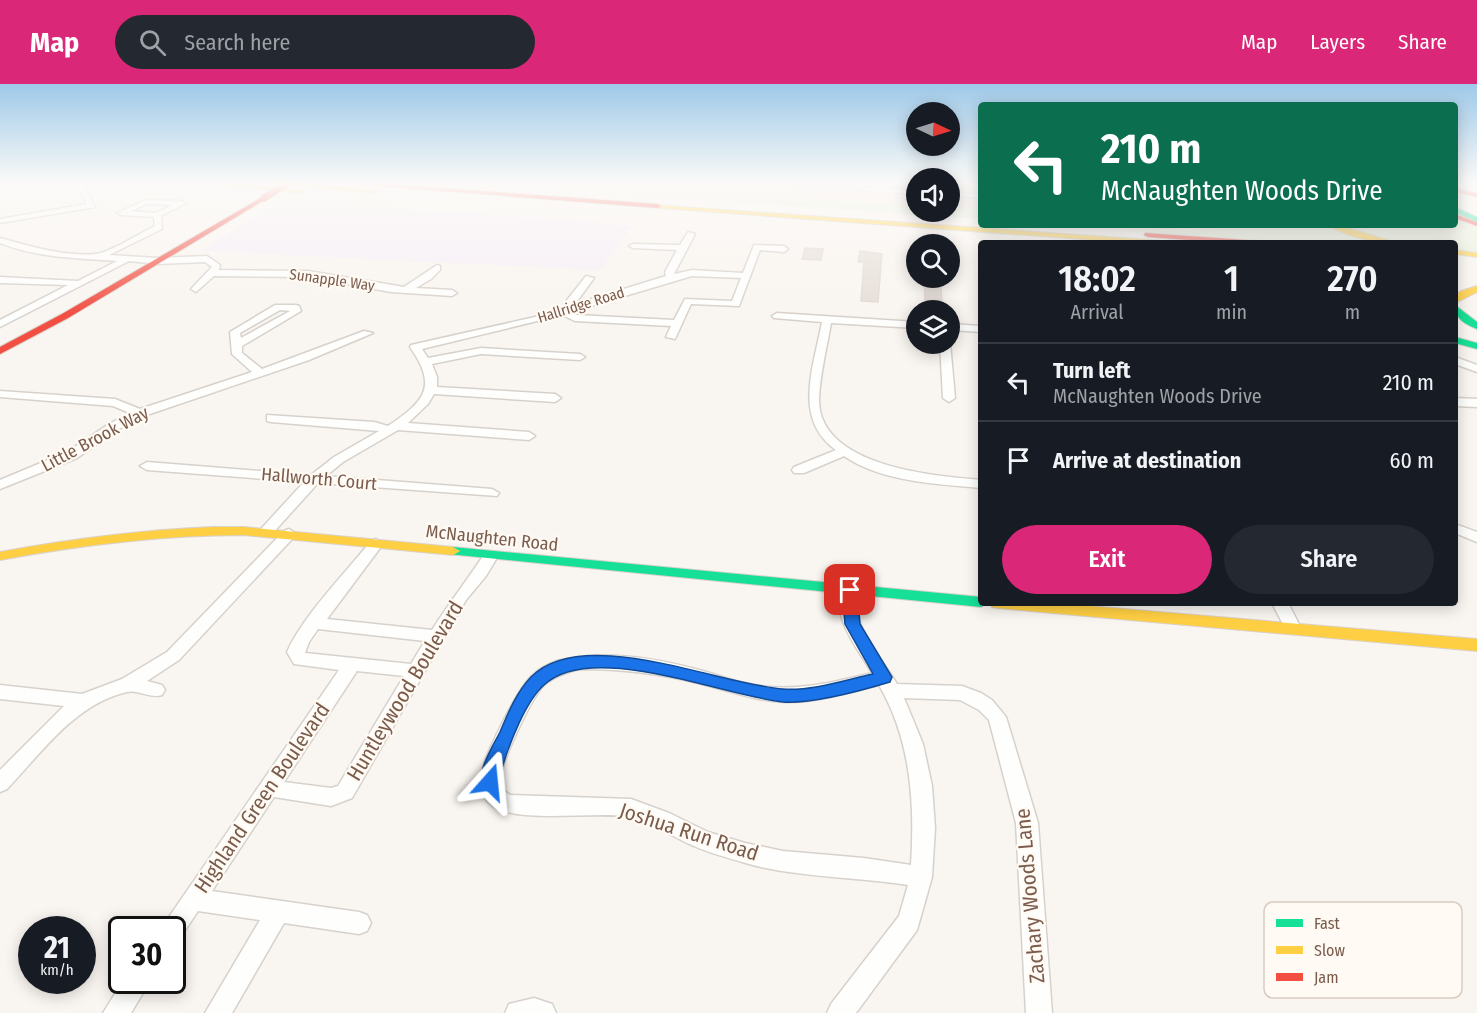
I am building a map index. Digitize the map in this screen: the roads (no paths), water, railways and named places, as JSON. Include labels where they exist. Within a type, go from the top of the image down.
[{"type":"main road","points":[[0,351],[215,227]]},
{"type":"main road","points":[[783,227],[978,242]]},
{"type":"main road","points":[[869,227],[1040,240]]},
{"type":"main road","points":[[950,227],[1124,240]]},
{"type":"main road","points":[[1051,228],[1219,240]]},
{"type":"main road","points":[[1096,228],[1168,228]]},
{"type":"main road","points":[[1340,228],[1380,240]]},
{"type":"main road","points":[[1458,253],[1477,257]]},
{"type":"main road","points":[[1458,257],[1477,257]]},
{"type":"main road","points":[[1458,264],[1477,266]]},
{"type":"main road","points":[[1458,298],[1477,289]]},
{"type":"main road","points":[[1458,312],[1477,326]]},
{"type":"main road","points":[[1458,341],[1477,346]]},
{"type":"main road","name":"McNaughten Road","points":[[0,556],[77,541],[161,531],[266,532],[490,556],[978,602]]},
{"type":"main road","points":[[1033,606],[1477,645]]},
{"type":"street","points":[[97,257],[156,227]]},
{"type":"street","points":[[671,278],[669,272],[691,234]]},
{"type":"street","points":[[0,240],[5,246],[97,257],[158,261],[207,259],[217,267],[196,289]]},
{"type":"street","points":[[633,246],[682,248]]},
{"type":"street","points":[[671,337],[688,301],[736,304],[757,248],[784,249]]},
{"type":"street","points":[[0,324],[127,259]]},
{"type":"street","points":[[406,290],[428,277],[437,268]]},
{"type":"street","name":"Sunapple Way","points":[[212,273],[308,273],[406,290],[452,293]]},
{"type":"street","name":"Hallridge Road","points":[[425,362],[415,347],[503,328],[692,273],[747,276]]},
{"type":"street","points":[[0,274],[61,278],[54,282]]},
{"type":"street","points":[[589,278],[569,304],[568,310],[575,318],[677,323]]},
{"type":"street","points":[[0,280],[80,283]]},
{"type":"street","points":[[236,345],[297,309],[288,306],[278,307],[235,332],[236,345],[237,354],[260,373]]},
{"type":"street","points":[[777,316],[906,324]]},
{"type":"street","points":[[827,319],[813,401],[814,413],[819,426],[845,451],[877,466],[899,473],[942,481],[978,484]]},
{"type":"street","points":[[645,335],[651,322]]},
{"type":"street","points":[[960,328],[978,329]]},
{"type":"street","name":"Little Brook Way","points":[[0,485],[72,455],[113,427],[140,413],[260,373],[368,333]]},
{"type":"street","points":[[266,532],[336,460],[392,428],[416,410],[432,384],[429,368],[425,362],[481,351],[580,357]]},
{"type":"street","points":[[946,354],[949,398]]},
{"type":"street","points":[[1458,361],[1475,367]]},
{"type":"street","points":[[430,390],[555,398]]},
{"type":"street","points":[[0,403],[6,395],[114,403],[140,413]]},
{"type":"street","points":[[1458,402],[1477,403]]},
{"type":"street","points":[[271,418],[529,436]]},
{"type":"street","points":[[799,470],[845,451]]},
{"type":"street","name":"Hallworth Court","points":[[147,466],[492,493]]},
{"type":"street","points":[[0,783],[64,716],[83,701],[128,684],[161,665],[182,648],[289,534]]},
{"type":"street","points":[[375,544],[313,623],[296,652],[300,659],[416,671]]},
{"type":"street","name":"Huntleywood Boulevard","points":[[269,788],[331,796],[345,792],[460,597],[481,572],[490,556]]},
{"type":"street","points":[[840,1013],[909,922],[921,877],[924,828],[922,786],[913,744],[888,684],[852,624],[850,590]]},
{"type":"street","points":[[1282,606],[1293,628]]},
{"type":"street","points":[[313,623],[437,636]]},
{"type":"street","name":"Zachary Woods Lane","points":[[495,796],[490,782],[493,766],[523,700],[538,680],[557,668],[579,663],[628,663],[697,676],[749,691],[785,696],[888,684],[972,695],[987,704],[997,717],[1027,823],[1039,1013]]},
{"type":"street","name":"Highland Green Boulevard","points":[[182,916],[352,665]]},
{"type":"street","points":[[128,684],[156,690]]},
{"type":"street","points":[[0,692],[83,701]]},
{"type":"street","name":"Joshua Run Road","points":[[495,796],[506,803],[520,805],[631,808],[703,840],[745,853],[783,861],[864,868],[921,877]]},
{"type":"street","points":[[194,899],[359,923]]},
{"type":"street","points":[[219,1013],[278,912]]},
{"type":"street","points":[[116,1013],[129,994]]},
{"type":"street","points":[[518,1013],[534,1011],[543,1013]]}]
